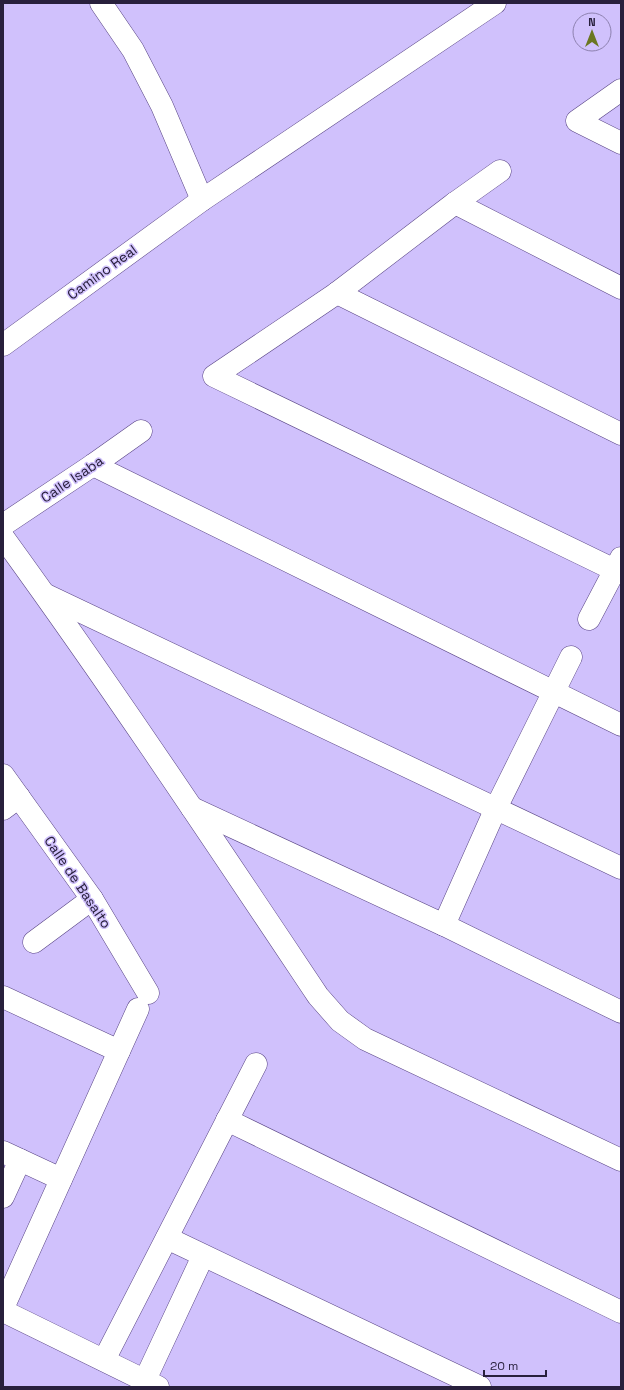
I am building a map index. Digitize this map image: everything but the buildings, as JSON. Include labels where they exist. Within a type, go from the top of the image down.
[{"type":"street","points":[[101,3],[133,50],[162,106],[202,200]]},
{"type":"street","name":"Camino Real","points":[[3,345],[202,200],[481,7]]},
{"type":"street","points":[[621,90],[577,121],[621,143]]},
{"type":"street","points":[[500,171],[455,203],[337,293],[214,376],[619,567],[589,619]]},
{"type":"street","points":[[455,203],[621,288]]},
{"type":"street","points":[[337,293],[621,434]]},
{"type":"street","name":"Calle Isaba","points":[[3,525],[93,466],[141,431]]},
{"type":"street","points":[[93,466],[621,726]]},
{"type":"street","points":[[3,537],[45,595],[192,808],[318,996],[340,1021],[365,1039],[621,1160]]},
{"type":"street","points":[[45,595],[621,868]]},
{"type":"street","points":[[444,925],[496,808],[570,657]]},
{"type":"street","name":"Calle de Basalto","points":[[3,775],[11,803],[92,899],[143,1001],[118,1051]]},
{"type":"street","points":[[192,808],[444,925],[621,1012]]},
{"type":"street","points":[[34,942],[92,899]]},
{"type":"street","points":[[3,997],[118,1051],[3,1309],[151,1384],[203,1256]]},
{"type":"street","points":[[104,1360],[256,1064]]},
{"type":"street","points":[[227,1120],[621,1312]]},
{"type":"street","points":[[3,1197],[11,1156],[61,1179]]},
{"type":"street","points":[[167,1238],[480,1387]]}]
